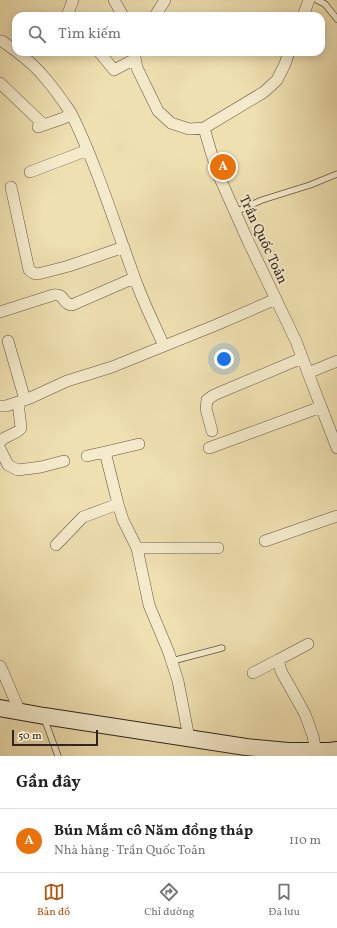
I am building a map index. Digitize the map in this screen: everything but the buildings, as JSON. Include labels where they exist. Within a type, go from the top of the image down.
[{"type":"main road","points":[[0,708],[290,754],[337,750]]},
{"type":"street","points":[[68,12],[73,0]]},
{"type":"street","points":[[114,0],[121,12]]},
{"type":"street","points":[[158,12],[165,0]]},
{"type":"street","points":[[304,12],[309,0]]},
{"type":"street","points":[[2,41],[12,48]]},
{"type":"street","points":[[23,56],[29,60],[52,85],[71,114],[88,150],[104,190],[134,278],[164,346]]},
{"type":"street","points":[[102,56],[114,70],[134,56]]},
{"type":"street","points":[[135,56],[137,68],[158,110],[171,123],[188,129],[204,128],[264,92],[277,80],[288,56]]},
{"type":"street","points":[[0,83],[41,126],[71,114]]},
{"type":"street","name":"Trần Quốc Toản","points":[[204,128],[210,152],[219,176],[296,341],[337,448]]},
{"type":"street","points":[[30,172],[88,150]]},
{"type":"street","points":[[11,187],[29,270],[33,273],[38,274],[69,266],[124,247]]},
{"type":"street","points":[[0,312],[59,294],[65,302],[72,305],[134,278]]},
{"type":"street","points":[[0,406],[6,406],[22,401],[67,381],[112,367],[276,299]]},
{"type":"street","points":[[0,442],[2,439],[20,430],[21,428],[22,401],[8,341]]},
{"type":"street","points":[[212,431],[206,409],[207,400],[214,395],[302,358]]},
{"type":"street","points":[[308,373],[337,361]]},
{"type":"street","points":[[209,448],[321,407]]},
{"type":"street","points":[[87,456],[139,444]]},
{"type":"street","points":[[0,449],[8,465],[18,470],[41,467],[64,461]]},
{"type":"street","points":[[105,452],[123,520],[137,548],[149,605],[169,653],[178,681],[189,738]]},
{"type":"street","points":[[56,545],[82,517],[118,504]]},
{"type":"street","points":[[265,542],[337,516]]},
{"type":"street","points":[[137,548],[218,548]]},
{"type":"street","points":[[253,673],[308,644]]},
{"type":"street","points":[[278,660],[281,671],[305,714],[313,736],[316,751]]},
{"type":"street","points":[[0,666],[20,712]]},
{"type":"lane","points":[[317,0],[324,4],[337,20]]},
{"type":"lane","points":[[235,212],[262,200],[310,185],[337,174]]},
{"type":"lane","points":[[172,661],[222,648]]},
{"type":"lane","points":[[44,716],[58,756]]},
{"type":"place","name":"Bún Mắm cô Năm đồng tháp","points":[[223,167]]}]
